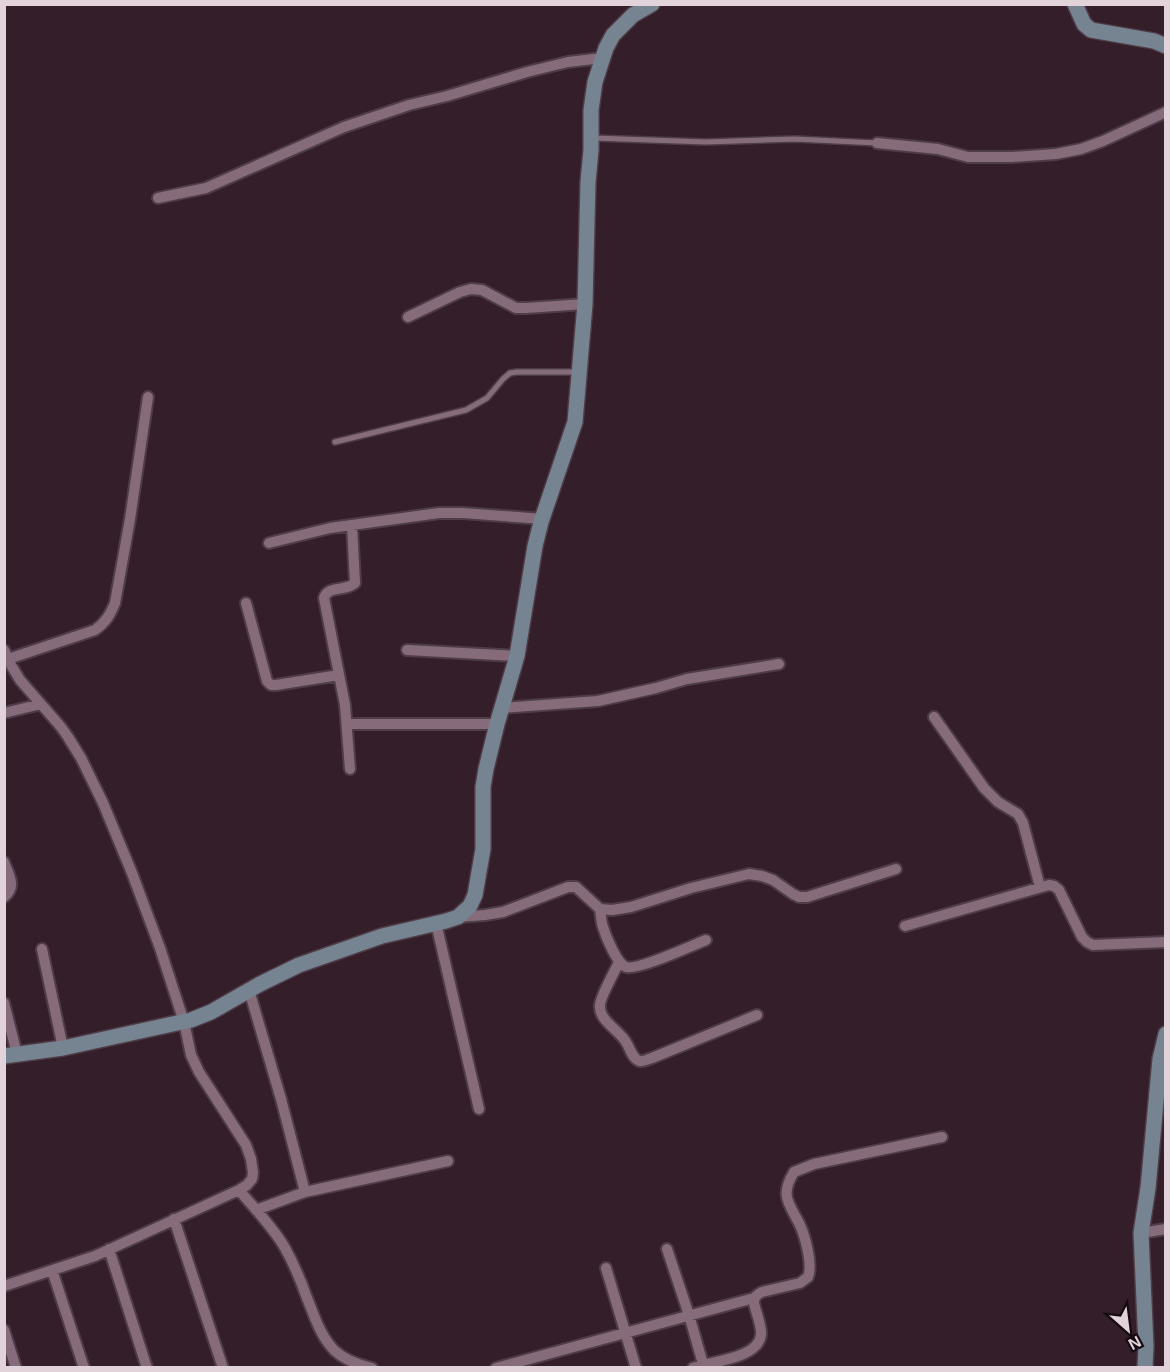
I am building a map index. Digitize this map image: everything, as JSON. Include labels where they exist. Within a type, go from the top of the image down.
[{"type":"street","points":[[458,917],[470,906],[475,895],[483,849],[483,787],[486,769],[517,656],[535,546],[575,422],[585,304],[591,110],[595,82],[607,47],[633,10],[652,4]]},
{"type":"street","points":[[1075,4],[1084,24],[1091,30],[1154,40],[1166,46]]},
{"type":"street","points":[[158,198],[214,185],[344,127],[409,105],[568,62],[607,47]]},
{"type":"street","points":[[877,143],[938,149],[968,157],[1056,154],[1081,149],[1103,141],[1166,112]]},
{"type":"street","points":[[408,317],[471,289],[482,290],[516,308],[585,304]]},
{"type":"street","points":[[4,1286],[109,1249],[239,1190],[252,1179],[253,1173],[246,1145],[198,1072],[191,1055],[184,1022],[160,948],[103,803],[68,737],[20,680],[6,655],[95,630],[109,616],[115,603],[130,519],[148,397]]},
{"type":"street","points":[[269,543],[330,528],[440,513],[543,519]]},
{"type":"street","points":[[350,769],[345,705],[324,598],[328,591],[347,588],[355,583],[352,525]]},
{"type":"street","points":[[246,603],[267,681],[271,685],[339,675]]},
{"type":"street","points":[[407,650],[517,656]]},
{"type":"street","points":[[502,708],[598,701],[687,679],[778,664]]},
{"type":"street","points":[[4,713],[41,704]]},
{"type":"street","points":[[934,717],[984,788],[998,802],[1018,814],[1023,823],[1041,887]]},
{"type":"street","points":[[346,724],[497,724]]},
{"type":"street","points":[[4,862],[12,884],[12,889],[4,897]]},
{"type":"street","points":[[600,909],[631,907],[691,888],[749,874],[773,880],[793,894],[807,897],[896,869]]},
{"type":"street","points":[[905,926],[1049,885],[1059,890],[1082,937],[1093,945],[1166,942]]},
{"type":"street","points":[[4,1003],[11,1055],[63,1048],[184,1022],[211,1012],[299,965],[364,941],[458,917],[503,912],[568,887],[576,887],[600,909],[603,926],[619,962],[625,967],[631,968],[706,940]]},
{"type":"street","points":[[436,923],[479,1109]]},
{"type":"street","points":[[42,949],[63,1048]]},
{"type":"street","points":[[619,962],[599,1005],[600,1010],[623,1037],[633,1056],[642,1062],[757,1015]]},
{"type":"street","points":[[249,990],[305,1192]]},
{"type":"street","points":[[1145,1368],[1141,1233],[1148,1188],[1160,1059],[1166,1034]]},
{"type":"street","points":[[496,1368],[754,1298],[756,1294],[762,1292],[800,1283],[809,1275],[810,1268],[802,1231],[787,1201],[788,1185],[794,1172],[814,1164],[942,1137]]},
{"type":"street","points":[[256,1210],[305,1192],[448,1161]]},
{"type":"street","points":[[239,1190],[283,1245],[296,1269],[321,1335],[336,1351],[349,1360],[372,1368]]},
{"type":"street","points":[[174,1219],[223,1368]]},
{"type":"street","points":[[1141,1233],[1166,1228]]},
{"type":"street","points":[[109,1249],[147,1368]]},
{"type":"street","points":[[667,1249],[689,1315],[698,1366],[730,1363],[754,1349],[761,1334],[754,1298]]},
{"type":"street","points":[[606,1268],[636,1368]]},
{"type":"street","points":[[52,1270],[84,1368]]},
{"type":"street","points":[[4,1330],[16,1368]]},
{"type":"lane","points":[[590,150],[795,139],[877,143]]},
{"type":"lane","points":[[335,442],[466,410],[487,398],[510,373],[579,372]]}]
